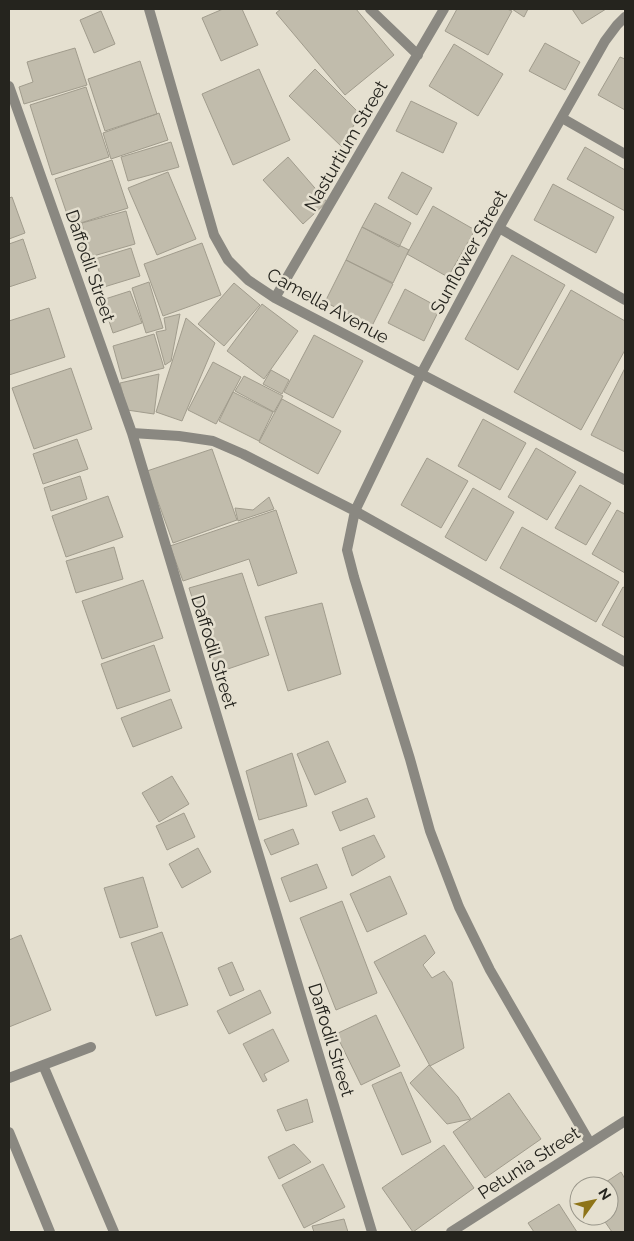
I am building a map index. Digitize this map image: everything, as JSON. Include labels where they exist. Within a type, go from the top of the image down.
[{"type":"street","name":"Camella Avenue","points":[[149,9],[214,235],[228,260],[248,280],[275,298],[625,480]]},
{"type":"street","points":[[370,9],[418,55]]},
{"type":"street","name":"Nasturtium Street","points":[[275,298],[444,9]]},
{"type":"street","name":"Sunflower Street","points":[[590,1143],[490,970],[459,907],[430,831],[347,550],[355,511],[421,374],[499,228],[605,41],[625,17]]},
{"type":"street","name":"Daffodil Street","points":[[9,86],[132,434],[372,1232]]},
{"type":"street","points":[[562,118],[625,154]]},
{"type":"street","points":[[499,228],[625,300]]},
{"type":"street","points":[[132,434],[179,436],[214,441],[355,511],[625,662]]},
{"type":"street","points":[[9,1078],[91,1046]]},
{"type":"street","points":[[43,1065],[114,1232]]},
{"type":"street","name":"Petunia Street","points":[[450,1232],[625,1121]]},
{"type":"street","points":[[9,1132],[50,1232]]},
{"type":"building","points":[[223,9],[242,9],[258,45],[221,61],[202,18]]},
{"type":"building","points":[[281,9],[356,9],[394,55],[345,95],[276,13]]},
{"type":"building","points":[[457,9],[507,9],[512,11],[488,55],[445,31]]},
{"type":"building","points":[[512,9],[528,9],[524,17]]},
{"type":"building","points":[[572,9],[606,9],[582,24]]},
{"type":"building","points":[[101,11],[115,44],[94,53],[80,20]]},
{"type":"building","points":[[545,43],[580,62],[565,90],[529,71]]},
{"type":"building","points":[[454,44],[503,74],[478,116],[429,86]]},
{"type":"building","points":[[75,48],[87,85],[24,104],[19,87],[33,82],[27,62]]},
{"type":"building","points":[[620,57],[625,59],[625,110],[598,95]]},
{"type":"building","points":[[140,61],[157,114],[105,131],[88,79]]},
{"type":"building","points":[[259,69],[290,140],[233,165],[202,94]]},
{"type":"building","points":[[315,69],[360,114],[342,147],[289,96]]},
{"type":"building","points":[[86,87],[109,157],[52,175],[30,105]]},
{"type":"building","points":[[411,101],[457,123],[443,153],[396,131]]},
{"type":"building","points":[[159,113],[168,140],[111,159],[103,133]]},
{"type":"building","points":[[171,142],[179,167],[128,181],[121,157]]},
{"type":"building","points":[[585,147],[625,170],[625,211],[567,179]]},
{"type":"building","points":[[288,157],[327,202],[303,224],[263,180]]},
{"type":"building","points":[[112,160],[128,208],[71,226],[55,179]]},
{"type":"building","points":[[168,172],[196,239],[157,255],[128,188]]},
{"type":"building","points":[[402,172],[432,188],[417,215],[388,198]]},
{"type":"building","points":[[553,184],[614,217],[596,253],[534,220]]},
{"type":"building","points":[[12,197],[25,233],[9,239],[9,198]]},
{"type":"building","points":[[375,203],[411,223],[399,247],[362,227]]},
{"type":"building","points":[[433,206],[475,230],[448,277],[407,254]]},
{"type":"building","points":[[126,211],[135,244],[83,259],[76,235],[84,233],[82,223]]},
{"type":"building","points":[[362,227],[409,250],[393,283],[346,260]]},
{"type":"building","points":[[23,239],[36,278],[9,287],[9,244]]},
{"type":"building","points":[[202,243],[221,295],[163,316],[144,264]]},
{"type":"building","points":[[131,248],[140,276],[104,287],[95,259]]},
{"type":"building","points":[[512,255],[565,285],[518,370],[465,339]]},
{"type":"building","points":[[346,260],[393,284],[372,326],[325,302]]},
{"type":"building","points":[[149,282],[163,328],[146,333],[132,288]]},
{"type":"building","points":[[234,283],[260,305],[224,346],[198,324]]},
{"type":"building","points":[[405,289],[440,308],[424,341],[388,323]]},
{"type":"building","points":[[571,290],[625,321],[625,350],[581,430],[514,392]]},
{"type":"building","points":[[130,291],[142,323],[113,333],[102,300]]},
{"type":"building","points":[[262,304],[298,331],[264,379],[227,351]]},
{"type":"building","points":[[49,308],[65,357],[9,375],[9,321]]},
{"type":"building","points":[[180,314],[171,361],[165,365],[156,332],[166,330],[164,318]]},
{"type":"building","points":[[186,318],[215,343],[182,421],[156,412]]},
{"type":"building","points":[[154,334],[164,368],[122,379],[113,346]]},
{"type":"building","points":[[314,335],[363,361],[333,418],[284,392]]},
{"type":"building","points":[[213,362],[241,377],[216,424],[188,410]]},
{"type":"building","points":[[71,368],[92,429],[34,449],[12,388]]},
{"type":"building","points":[[625,368],[625,452],[591,435]]},
{"type":"building","points":[[271,370],[289,380],[282,394],[263,384]]},
{"type":"building","points":[[159,374],[154,414],[127,410],[120,383]]},
{"type":"building","points":[[244,376],[283,396],[274,412],[235,391]]},
{"type":"building","points":[[233,392],[273,412],[259,441],[219,421]]},
{"type":"building","points":[[282,399],[341,431],[318,474],[259,442]]},
{"type":"building","points":[[483,419],[526,443],[500,490],[458,466]]},
{"type":"building","points":[[77,439],[88,469],[43,484],[33,454]]},
{"type":"building","points":[[536,448],[576,472],[547,520],[508,497]]},
{"type":"building","points":[[212,449],[237,520],[173,543],[147,471]]},
{"type":"building","points":[[427,458],[468,481],[441,528],[401,505]]},
{"type":"building","points":[[80,476],[87,499],[51,511],[44,488]]},
{"type":"building","points":[[580,485],[611,503],[586,545],[555,528]]},
{"type":"building","points":[[473,488],[514,512],[486,561],[445,537]]},
{"type":"building","points":[[108,496],[123,537],[66,557],[52,516]]},
{"type":"building","points":[[269,497],[274,509],[238,521],[235,508],[253,510]]},
{"type":"building","points":[[276,510],[297,573],[258,586],[249,559],[183,581],[170,546]]},
{"type":"building","points":[[617,510],[625,514],[625,573],[592,554]]},
{"type":"building","points":[[522,527],[619,582],[596,622],[500,568]]},
{"type":"building","points":[[114,547],[123,579],[76,593],[66,561]]},
{"type":"building","points":[[242,573],[269,655],[216,673],[189,588]]},
{"type":"building","points":[[143,580],[163,638],[102,659],[82,601]]},
{"type":"building","points":[[623,587],[625,588],[625,638],[602,625]]},
{"type":"building","points":[[322,603],[341,674],[288,691],[265,617]]},
{"type":"building","points":[[154,645],[170,691],[117,709],[101,664]]},
{"type":"building","points":[[171,699],[182,728],[133,747],[121,718]]},
{"type":"building","points":[[328,741],[346,782],[315,795],[297,754]]},
{"type":"building","points":[[292,753],[307,806],[259,820],[246,771]]},
{"type":"building","points":[[172,776],[189,804],[159,822],[142,793]]},
{"type":"building","points":[[367,798],[375,817],[340,831],[332,812]]},
{"type":"building","points":[[184,813],[195,837],[167,850],[156,826]]},
{"type":"building","points":[[293,829],[299,844],[271,855],[264,840]]},
{"type":"building","points":[[374,835],[385,857],[352,876],[342,848]]},
{"type":"building","points":[[198,848],[211,872],[182,888],[169,864]]},
{"type":"building","points":[[317,864],[327,888],[290,902],[281,878]]},
{"type":"building","points":[[390,876],[407,914],[367,932],[350,894]]},
{"type":"building","points":[[143,877],[158,927],[120,938],[104,888]]},
{"type":"building","points":[[342,901],[377,993],[336,1010],[300,918]]},
{"type":"building","points":[[162,932],[188,1005],[156,1016],[131,943]]},
{"type":"building","points":[[21,935],[51,1010],[9,1027],[9,940]]},
{"type":"building","points":[[425,935],[435,953],[423,965],[432,978],[444,971],[452,982],[464,1048],[430,1066],[374,962]]},
{"type":"building","points":[[232,962],[244,990],[230,996],[218,968]]},
{"type":"building","points":[[260,990],[271,1013],[229,1034],[217,1011]]},
{"type":"building","points":[[376,1015],[400,1066],[361,1085],[336,1034]]},
{"type":"building","points":[[273,1029],[289,1061],[264,1074],[267,1080],[263,1082],[243,1044]]},
{"type":"building","points":[[429,1065],[458,1097],[471,1119],[447,1124],[410,1083]]},
{"type":"building","points":[[401,1072],[431,1142],[402,1155],[372,1085]]},
{"type":"building","points":[[509,1093],[541,1139],[485,1178],[453,1132]]},
{"type":"building","points":[[307,1099],[313,1122],[286,1131],[277,1110]]},
{"type":"building","points":[[294,1144],[311,1162],[279,1179],[268,1157]]},
{"type":"building","points":[[444,1145],[474,1188],[413,1232],[382,1188]]},
{"type":"building","points":[[323,1164],[345,1207],[304,1228],[282,1185]]},
{"type":"building","points":[[621,1172],[625,1179],[625,1232],[612,1232],[608,1226],[619,1226],[619,1176],[615,1176]]},
{"type":"building","points":[[559,1204],[569,1220],[569,1226],[573,1226],[577,1232],[534,1232],[528,1223]]},
{"type":"building","points":[[344,1219],[348,1232],[314,1232],[312,1226]]}]
